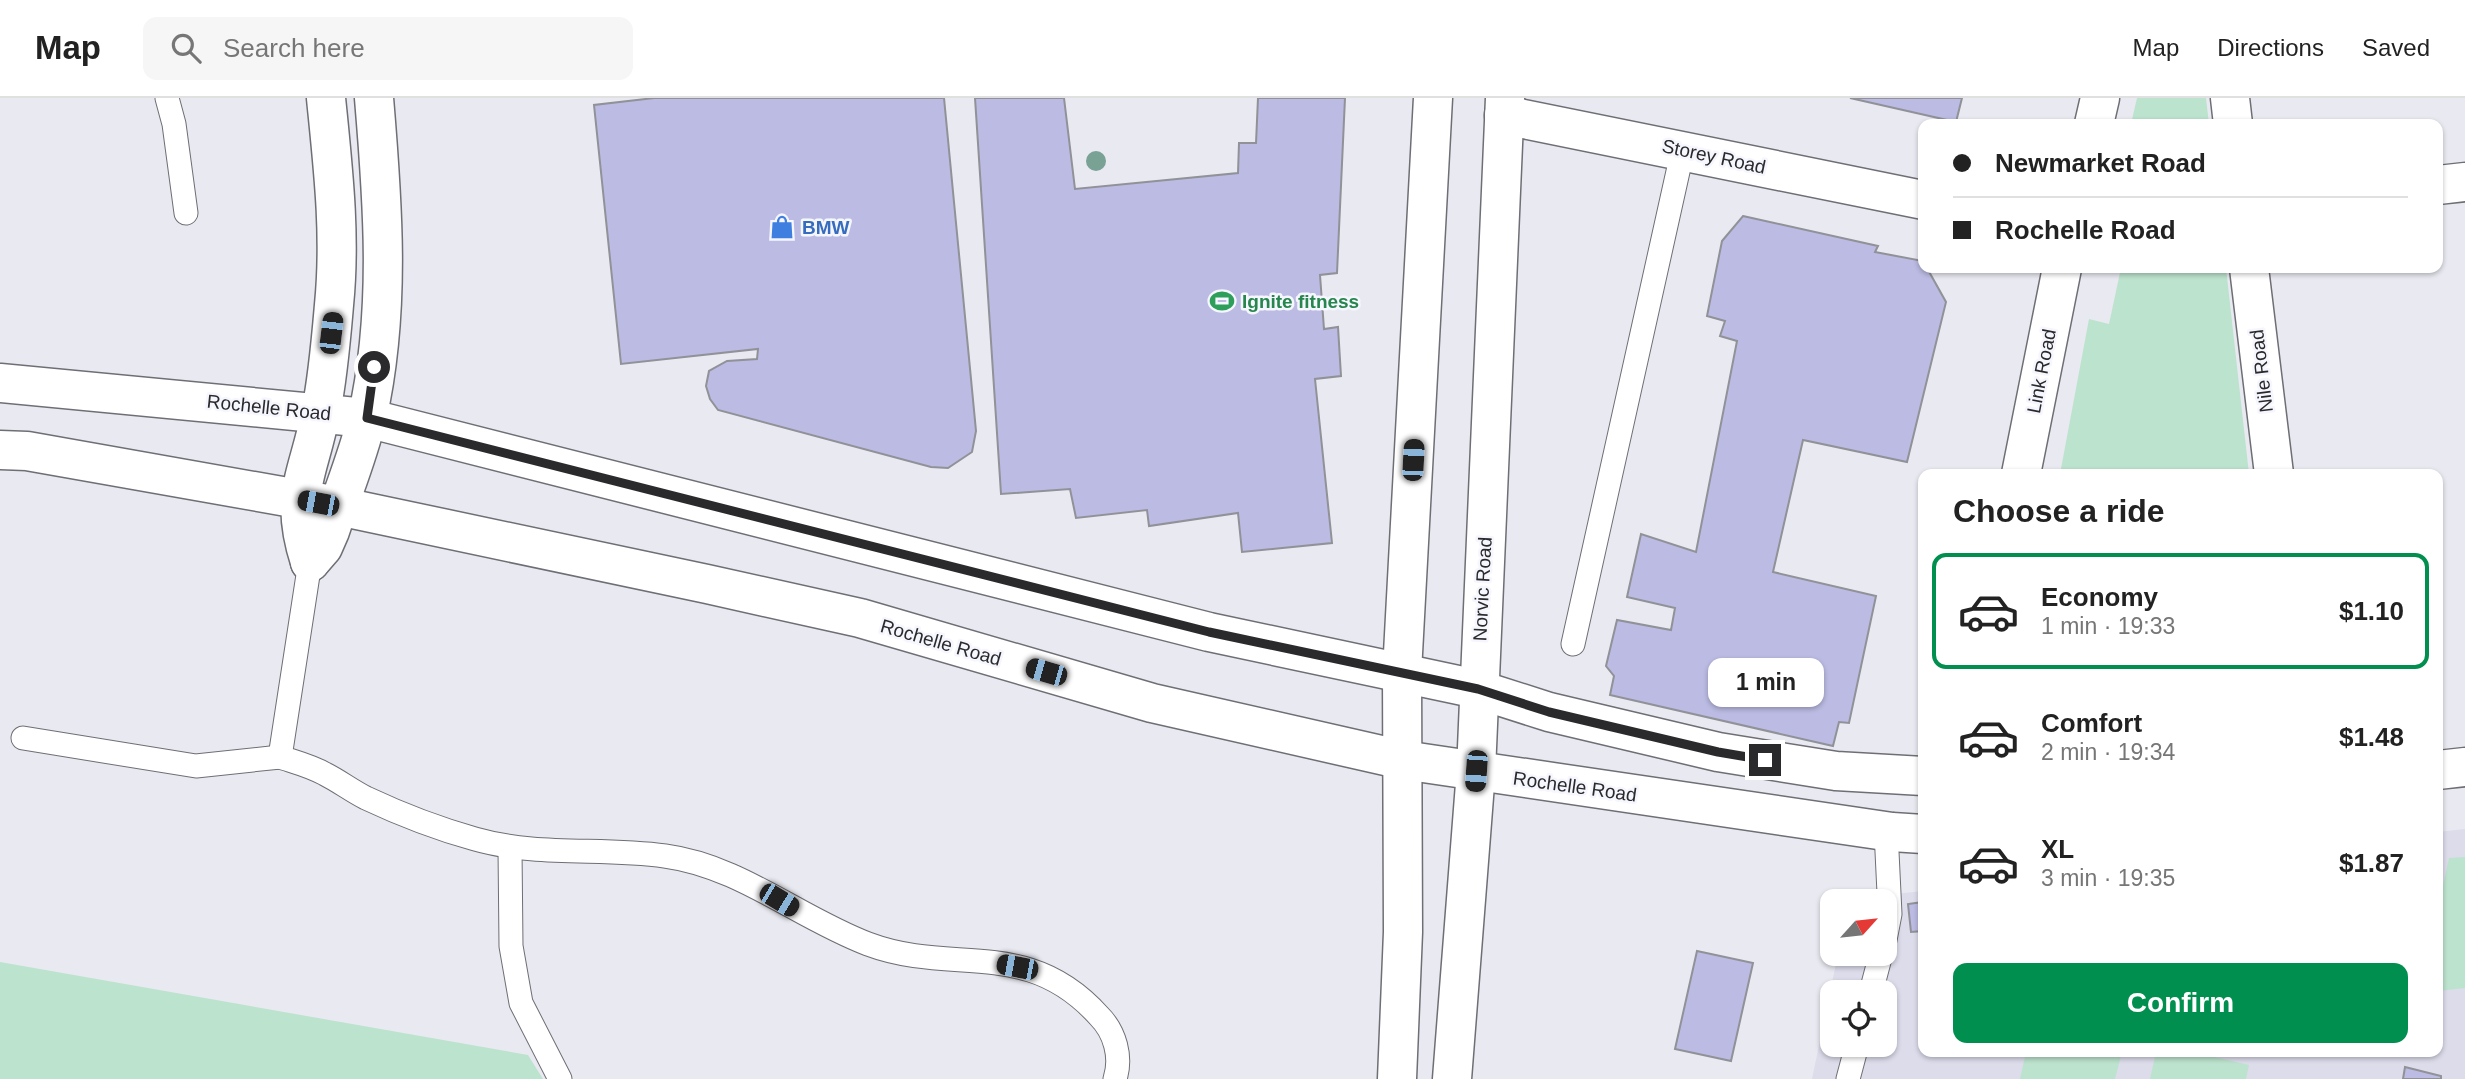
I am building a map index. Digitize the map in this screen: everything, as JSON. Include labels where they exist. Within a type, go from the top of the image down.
[{"type":"street","points":[[310,562],[299,523],[298,499],[321,411],[338,265],[338,211],[326,98]]},
{"type":"street","points":[[310,562],[323,547],[367,418],[381,317],[384,221],[374,98]]},
{"type":"street","points":[[1397,1079],[1403,932],[1402,672],[1433,98]]},
{"type":"street","points":[[2095,119],[2100,98]]},
{"type":"street","points":[[2230,98],[2232,119]]},
{"type":"street","name":"Storey Road","points":[[1504,106],[1683,149],[1918,200]]},
{"type":"street","name":"Norvic Road","points":[[1452,1079],[1476,771],[1504,106]]},
{"type":"street","points":[[2443,184],[2465,182]]},
{"type":"street","name":"Link Road","points":[[2022,469],[2061,273]]},
{"type":"street","name":"Nile Road","points":[[2250,273],[2273,469]]},
{"type":"street","name":"Rochelle Road","points":[[0,383],[321,411],[367,418],[1209,632],[1478,689],[1549,712],[1718,752],[1836,771],[1918,776]]},
{"type":"street","name":"Rochelle Road","points":[[0,450],[27,451],[338,506],[860,618],[1152,703],[1403,760],[1918,834]]},
{"type":"street","points":[[2443,769],[2465,767]]},
{"type":"lane","points":[[167,98],[174,124],[186,213]]},
{"type":"lane","points":[[1573,644],[1683,149]]},
{"type":"lane","points":[[280,757],[310,562]]},
{"type":"lane","points":[[23,738],[196,765],[280,757],[323,772],[366,798],[472,839],[510,849],[664,856],[704,864],[760,888],[817,922],[871,946],[920,955],[971,958],[1041,972],[1083,997],[1107,1024],[1119,1066],[1115,1079]]},
{"type":"lane","points":[[1886,831],[1889,889]]},
{"type":"lane","points":[[510,849],[511,946],[521,1003],[560,1079]]},
{"type":"lane","points":[[1848,1079],[1854,1057]]},
{"type":"shaded area","points":[[2465,829],[2465,1079],[1812,1079],[1820,1041],[1820,1057],[1897,1057],[1897,980],[1833,980],[1836,966],[1897,966],[1897,894],[1918,892],[1918,1057],[2443,1057],[2443,831]]},
{"type":"green space","points":[[2137,98],[2206,98],[2208,119],[2132,119]]},
{"type":"green space","points":[[2120,273],[2227,273],[2248,469],[2061,469],[2089,319],[2109,324]]},
{"type":"green space","points":[[2465,857],[2465,988],[2443,990],[2443,885],[2449,858]]},
{"type":"green space","points":[[0,962],[528,1055],[543,1079],[0,1079]]},
{"type":"green space","points":[[2025,1057],[2121,1057],[2115,1079],[2020,1079]]},
{"type":"green space","points":[[2155,1057],[2215,1057],[2249,1065],[2246,1079],[2150,1079]]},
{"type":"building","name":"BMW","points":[[654,98],[944,98],[976,431],[972,452],[948,468],[931,467],[718,410],[710,399],[706,386],[709,371],[727,361],[757,359],[758,349],[621,364],[594,105]]},
{"type":"building","points":[[975,98],[1064,98],[1075,189],[1238,173],[1239,143],[1256,143],[1258,98],[1345,98],[1337,273],[1320,275],[1324,329],[1338,327],[1341,376],[1315,379],[1332,543],[1242,552],[1238,513],[1149,526],[1147,510],[1076,518],[1070,489],[1001,494]]},
{"type":"building","points":[[1850,98],[1962,98],[1957,119],[1943,119]]},
{"type":"building","points":[[1743,216],[1878,246],[1875,252],[1918,260],[1918,273],[1930,273],[1946,302],[1907,462],[1803,440],[1773,572],[1876,596],[1849,723],[1839,722],[1833,746],[1610,695],[1614,676],[1606,666],[1617,620],[1671,630],[1675,608],[1627,597],[1641,534],[1696,552],[1737,341],[1720,336],[1725,321],[1707,316],[1722,241]]},
{"type":"building","points":[[1918,903],[1918,931],[1911,932],[1908,904]]},
{"type":"building","points":[[1697,951],[1753,963],[1731,1061],[1675,1049]]},
{"type":"building","points":[[2405,1067],[2441,1076],[2441,1079],[2403,1079]]},
{"type":"place","name":"BMW","points":[[782,227]]},
{"type":"place","name":"Ignite fitness","points":[[1222,301]]},
{"type":"route","points":[[374,367],[367,418],[1209,632],[1478,689],[1549,712],[1718,752],[1765,760]]}]
